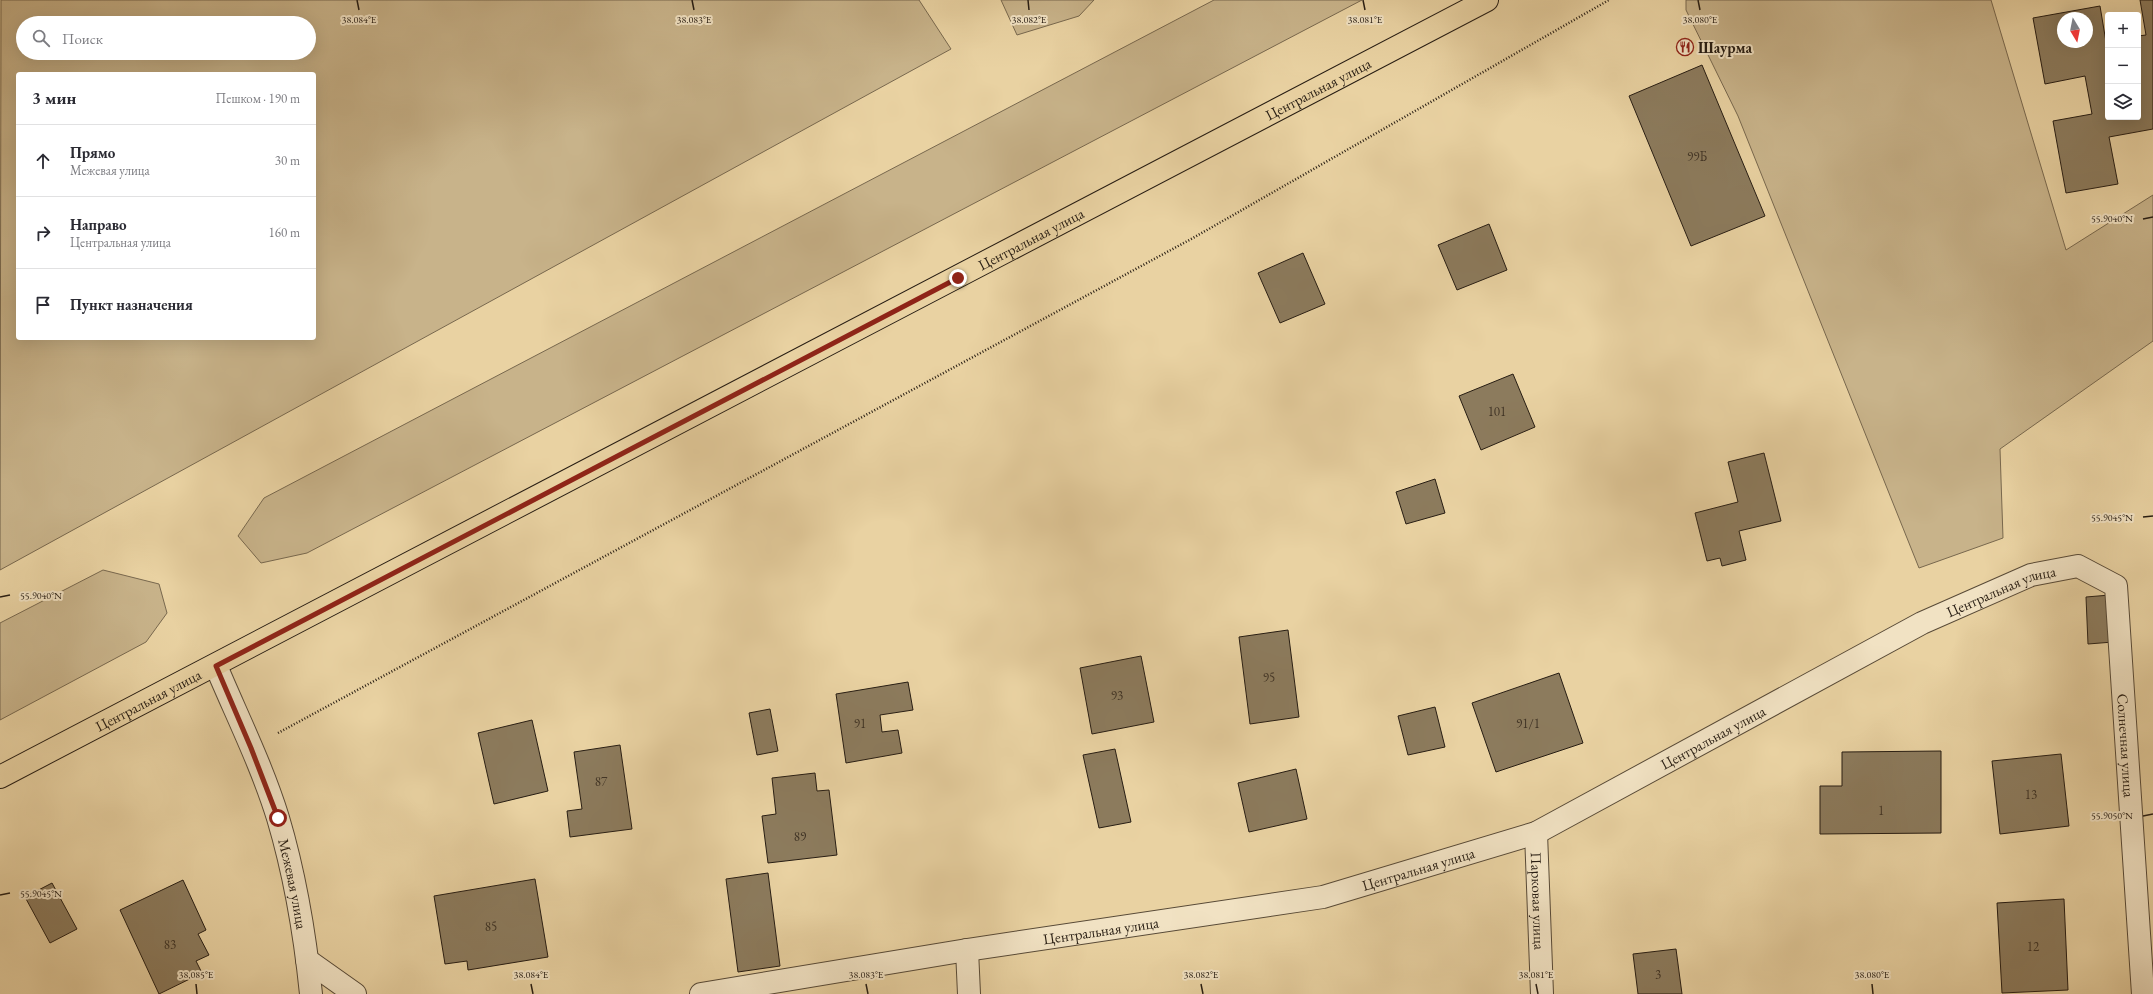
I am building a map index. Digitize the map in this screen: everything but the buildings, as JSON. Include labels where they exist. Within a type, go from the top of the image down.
[{"type":"main road","name":"Центральная улица","points":[[0,777],[216,666],[1486,0]]},
{"type":"street","name":"Центральная улица","points":[[701,994],[967,950],[1323,897],[1536,833],[1922,623],[2031,575],[2078,566]]},
{"type":"street","name":"Солнечная улица","points":[[2078,566],[2116,586],[2146,933],[2143,994]]},
{"type":"street","name":"Межевая улица","points":[[216,666],[251,748],[278,818],[297,900],[311,994]]},
{"type":"street","name":"Парковая улица","points":[[1536,833],[1542,994]]},
{"type":"street","points":[[967,950],[969,994]]},
{"type":"street","points":[[307,960],[355,994]]},
{"type":"path","points":[[251,748],[1193,238],[1609,0]]},
{"type":"shaded area","points":[[1,0],[919,0],[951,49],[0,570]]},
{"type":"shaded area","points":[[1001,0],[1094,0],[1079,16],[1017,35]]},
{"type":"shaded area","points":[[1214,0],[1362,0],[307,553],[261,563],[238,536],[264,498]]},
{"type":"shaded area","points":[[1686,0],[1991,0],[2066,250],[2153,195],[2153,341],[2000,449],[2003,538],[1919,568],[1738,116],[1686,10]]},
{"type":"shaded area","points":[[103,570],[159,584],[167,613],[146,642],[0,720],[0,623]]},
{"type":"place","name":"Шаурма","points":[[1685,47]]},
{"type":"route","points":[[278,818],[251,748],[216,666],[958,278]]}]
